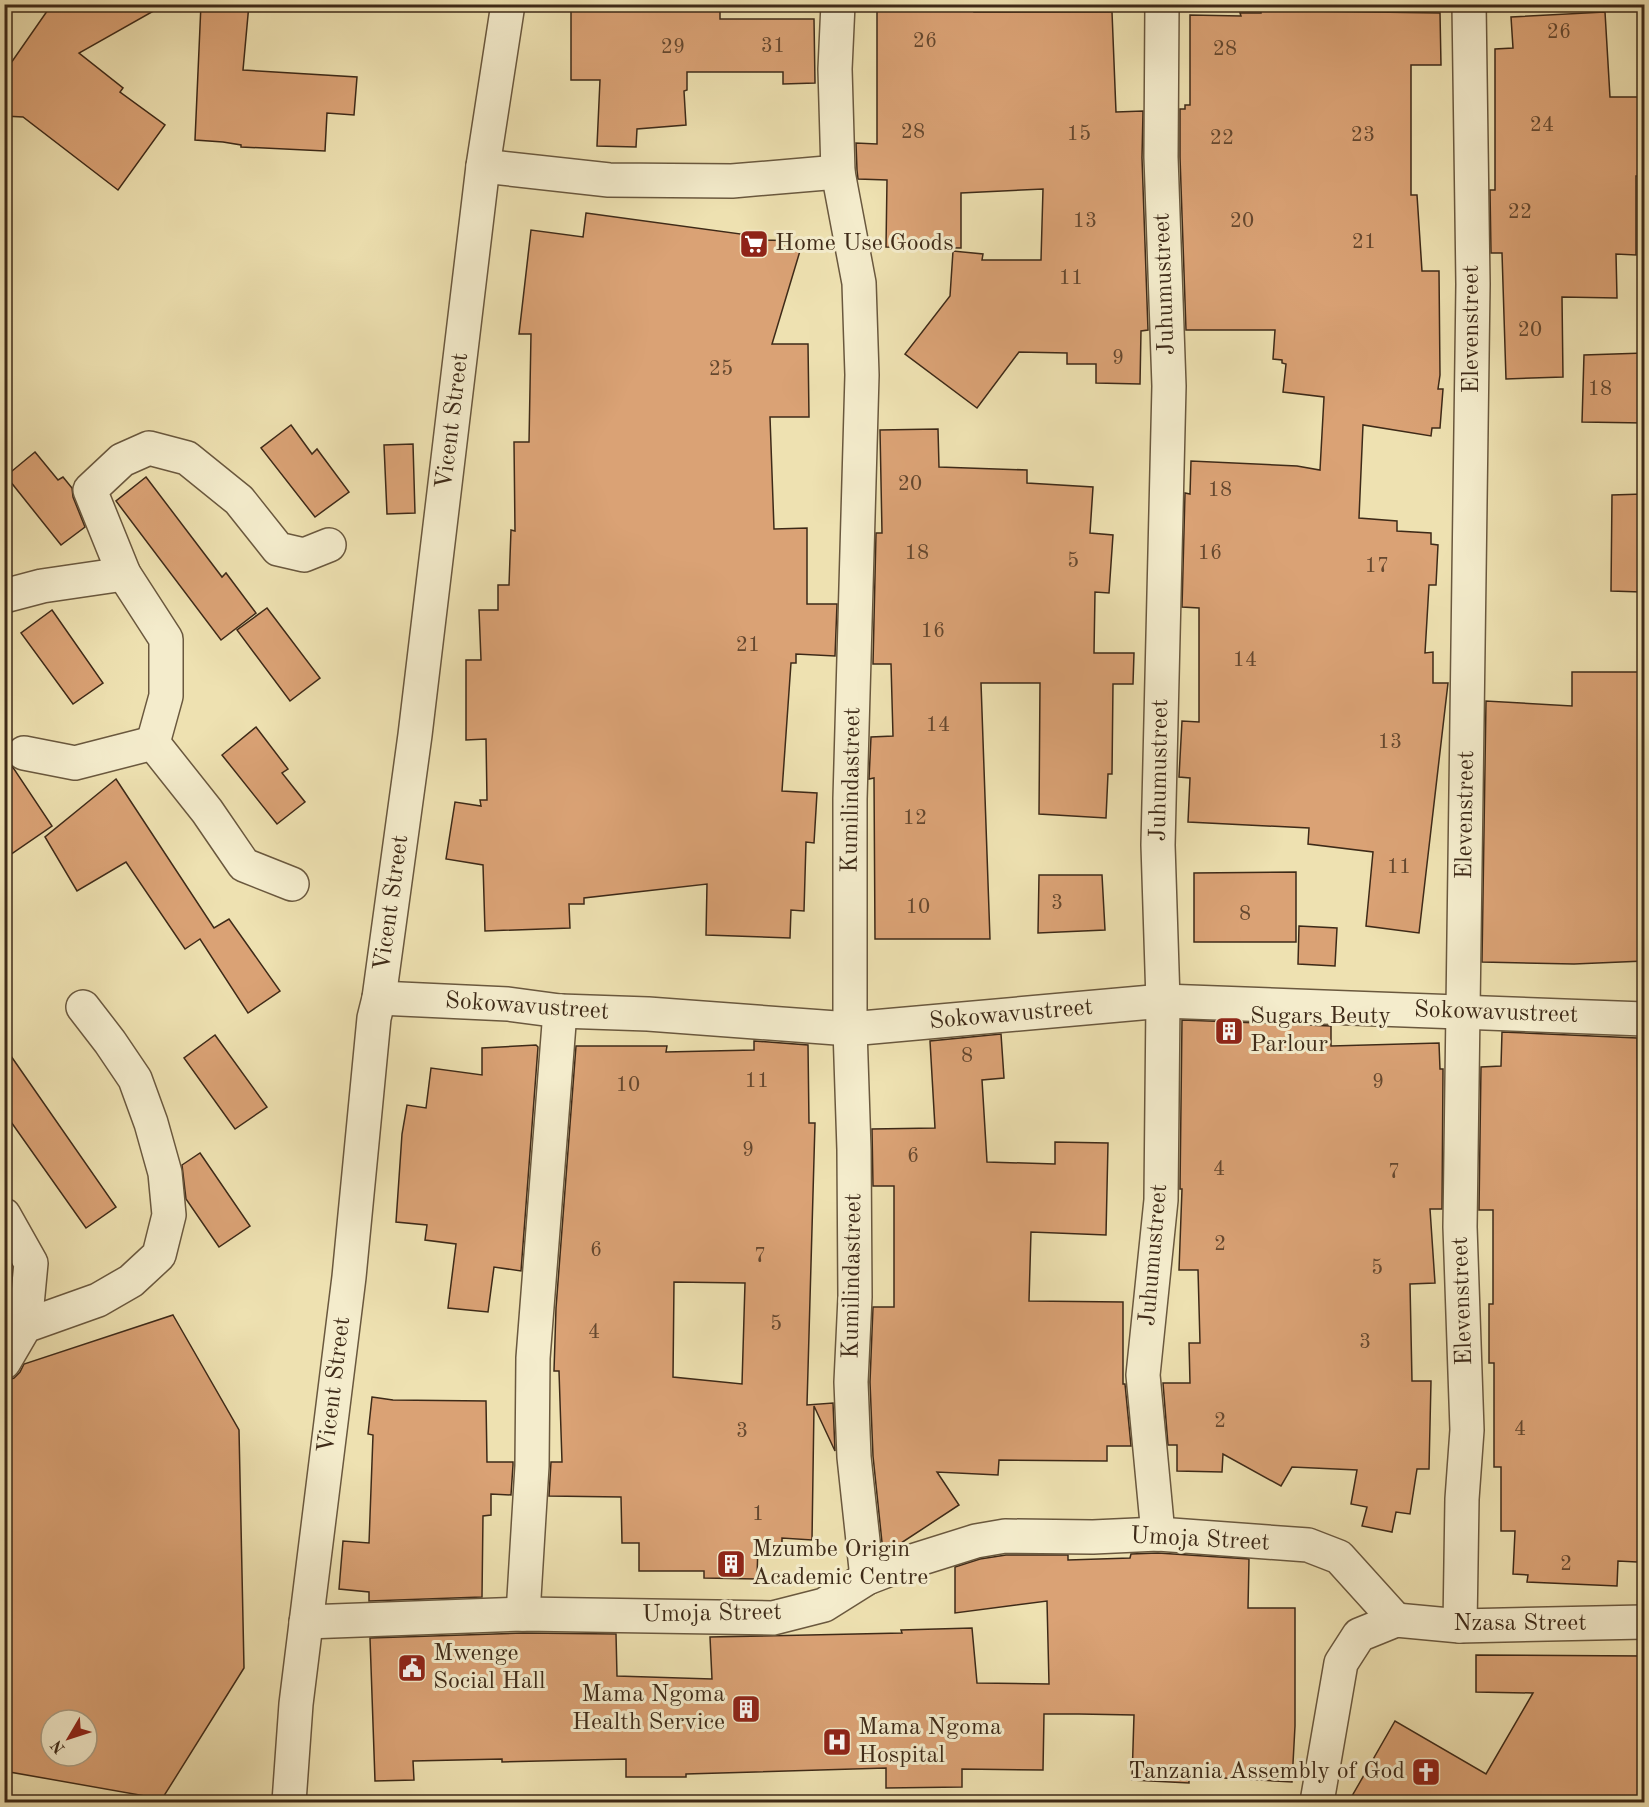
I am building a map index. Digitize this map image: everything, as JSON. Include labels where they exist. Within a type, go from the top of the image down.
[{"type":"street","name":"Vicent Street","points":[[289,1803],[296,1704],[349,1277],[374,1018],[379,998],[416,723],[483,166],[508,4]]},
{"type":"street","name":"Kumilindastreet","points":[[838,4],[835,69],[838,172],[859,283],[862,375],[850,799],[850,1029],[855,1286],[851,1382],[854,1457],[867,1578]]},
{"type":"street","name":"Juhumustreet","points":[[1158,1533],[1143,1375],[1161,1200],[1163,1002],[1158,845],[1169,386],[1161,157],[1162,4]]},
{"type":"street","name":"Elevenstreet","points":[[1460,1626],[1462,1498],[1467,1430],[1460,1227],[1473,284],[1469,4]]},
{"type":"street","points":[[483,166],[609,180],[732,181],[838,172]]},
{"type":"street","points":[[153,743],[166,696],[166,639],[124,574],[90,490],[123,460],[149,448],[188,458],[239,500],[278,549],[304,555],[329,545]]},
{"type":"street","points":[[4,596],[42,586],[124,574]]},
{"type":"street","points":[[24,753],[75,763],[153,743]]},
{"type":"street","points":[[153,743],[207,811],[244,865],[292,884]]},
{"type":"street","name":"Sokowavustreet","points":[[379,998],[508,1004],[560,1011],[657,1015],[850,1029],[1163,1002],[1644,1019]]},
{"type":"street","points":[[25,1326],[98,1299],[130,1281],[159,1255],[169,1215],[165,1173],[151,1123],[135,1079],[83,1007]]},
{"type":"street","points":[[523,1614],[532,1466],[532,1358],[560,1011]]},
{"type":"street","points":[[4,1215],[31,1263],[25,1326],[4,1362]]},
{"type":"street","name":"Umoja Street","points":[[306,1622],[523,1614],[774,1618],[824,1605],[867,1578],[976,1541],[1005,1536],[1093,1537],[1158,1533],[1308,1545],[1339,1557],[1396,1620]]},
{"type":"street","points":[[1317,1803],[1341,1663],[1359,1635],[1396,1620]]},
{"type":"street","name":"Nzasa Street","points":[[1396,1620],[1460,1626],[1644,1622]]},
{"type":"building","points":[[52,4],[166,4],[79,53],[123,88],[120,92],[165,125],[118,190],[23,117],[4,116],[4,73]]},
{"type":"building","points":[[201,4],[249,4],[243,70],[357,77],[354,115],[327,113],[325,151],[241,147],[241,145],[223,142],[195,140]]},
{"type":"building","points":[[581,4],[720,4],[720,19],[814,19],[815,83],[783,84],[783,72],[687,72],[687,90],[684,91],[686,125],[637,129],[636,147],[597,146],[600,80],[571,80],[571,6],[581,7]]},
{"type":"building","points":[[1306,7],[1306,11],[1440,13],[1441,65],[1411,65],[1411,195],[1417,195],[1422,271],[1439,271],[1440,375],[1438,389],[1443,389],[1440,428],[1432,428],[1431,436],[1363,425],[1359,518],[1397,521],[1397,531],[1431,533],[1431,544],[1438,545],[1436,585],[1429,585],[1425,653],[1433,652],[1433,683],[1448,683],[1419,933],[1366,926],[1373,852],[1308,844],[1309,828],[1188,822],[1190,778],[1179,777],[1182,721],[1199,722],[1199,608],[1182,607],[1185,493],[1190,494],[1191,461],[1297,466],[1320,470],[1324,397],[1283,392],[1286,364],[1282,363],[1282,360],[1273,359],[1275,330],[1186,330],[1180,109],[1185,109],[1185,105],[1190,105],[1190,15],[1241,16],[1240,13],[1261,13],[1261,8]]},
{"type":"building","points":[[877,8],[974,8],[974,12],[1112,12],[1116,112],[1143,111],[1142,158],[1148,330],[1141,331],[1140,384],[1096,383],[1096,364],[1067,364],[1067,353],[1019,352],[977,408],[905,354],[950,296],[953,251],[983,254],[982,260],[1041,260],[1043,189],[961,193],[961,248],[886,247],[887,180],[858,179],[857,170],[856,143],[877,144]]},
{"type":"building","points":[[1605,12],[1610,97],[1644,97],[1644,176],[1636,176],[1636,255],[1616,254],[1617,298],[1562,297],[1563,377],[1506,379],[1502,253],[1491,253],[1490,190],[1495,190],[1495,49],[1513,48],[1511,17]]},
{"type":"building","points":[[586,213],[763,237],[762,240],[803,241],[772,344],[808,344],[809,417],[770,417],[774,529],[807,528],[807,604],[837,604],[835,656],[796,654],[796,663],[791,663],[782,791],[817,793],[814,843],[806,842],[804,911],[791,910],[790,938],[706,935],[707,884],[584,898],[584,904],[569,904],[570,928],[485,931],[483,865],[446,859],[455,802],[481,806],[480,800],[487,800],[486,739],[466,740],[466,660],[481,660],[479,610],[498,610],[498,585],[509,585],[511,530],[515,531],[514,442],[529,442],[531,334],[519,334],[531,230],[583,237]]},
{"type":"building","points":[[1644,353],[1644,423],[1582,422],[1584,355]]},
{"type":"building","points":[[291,425],[312,454],[317,449],[349,492],[315,517],[261,448]]},
{"type":"building","points":[[938,429],[939,467],[1027,470],[1027,483],[1093,487],[1090,533],[1113,535],[1109,593],[1095,592],[1094,653],[1134,653],[1133,684],[1113,684],[1112,774],[1108,774],[1106,818],[1039,814],[1040,683],[981,683],[990,939],[875,939],[874,778],[869,779],[871,737],[893,736],[891,664],[873,664],[876,533],[882,533],[880,430]]},
{"type":"building","points":[[413,444],[415,513],[387,514],[384,445]]},
{"type":"building","points":[[35,452],[58,480],[63,477],[72,488],[73,497],[85,527],[61,545],[6,476]]},
{"type":"building","points":[[146,477],[222,577],[226,573],[256,613],[221,640],[116,501]]},
{"type":"building","points":[[1643,494],[1641,592],[1611,591],[1612,495]]},
{"type":"building","points":[[267,608],[320,678],[290,701],[237,630]]},
{"type":"building","points":[[52,610],[103,683],[73,704],[21,633]]},
{"type":"building","points":[[1572,672],[1644,672],[1644,961],[1574,964],[1482,962],[1486,701],[1572,706]]},
{"type":"building","points":[[256,727],[288,769],[282,773],[305,802],[277,824],[222,755]]},
{"type":"building","points":[[4,754],[52,826],[4,859]]},
{"type":"building","points":[[116,779],[214,928],[229,919],[280,991],[248,1013],[200,939],[185,949],[126,862],[77,891],[45,837]]},
{"type":"building","points":[[1296,872],[1296,942],[1194,942],[1194,873]]},
{"type":"building","points":[[1039,875],[1102,875],[1105,930],[1038,933]]},
{"type":"building","points":[[1299,926],[1337,928],[1335,966],[1298,964]]},
{"type":"building","points":[[1182,1020],[1331,1026],[1331,1046],[1439,1043],[1440,1069],[1443,1069],[1442,1209],[1430,1209],[1435,1283],[1410,1284],[1412,1381],[1431,1381],[1429,1469],[1417,1469],[1410,1514],[1396,1512],[1392,1532],[1362,1526],[1367,1507],[1351,1504],[1357,1470],[1292,1467],[1281,1486],[1223,1454],[1222,1472],[1177,1471],[1177,1445],[1168,1445],[1163,1383],[1190,1383],[1189,1343],[1200,1343],[1198,1270],[1179,1270],[1182,1189],[1180,1189]]},
{"type":"building","points":[[1502,1032],[1637,1038],[1638,1106],[1644,1106],[1644,1560],[1618,1561],[1617,1586],[1527,1582],[1528,1575],[1513,1574],[1515,1531],[1501,1531],[1501,1467],[1494,1467],[1494,1363],[1489,1363],[1489,1304],[1493,1304],[1493,1210],[1479,1210],[1481,1067],[1501,1066]]},
{"type":"building","points":[[1001,1034],[1004,1078],[982,1080],[987,1162],[1055,1164],[1055,1142],[1108,1143],[1106,1235],[1031,1232],[1029,1301],[1123,1302],[1123,1384],[1125,1384],[1131,1446],[1107,1446],[1107,1461],[999,1460],[998,1475],[937,1472],[959,1505],[895,1547],[883,1552],[873,1456],[870,1382],[873,1307],[894,1307],[894,1186],[873,1186],[872,1129],[935,1128],[930,1041]]},
{"type":"building","points":[[215,1035],[267,1107],[235,1129],[184,1058]]},
{"type":"building","points":[[754,1041],[808,1045],[809,1123],[815,1123],[807,1405],[833,1403],[835,1451],[814,1406],[812,1540],[782,1538],[782,1544],[758,1543],[757,1579],[704,1578],[704,1571],[639,1571],[639,1543],[622,1543],[621,1497],[549,1496],[551,1462],[562,1462],[559,1371],[554,1371],[556,1308],[576,1046],[667,1046],[666,1052],[754,1050]],"holes":[[[674,1282],[745,1283],[742,1384],[673,1377]]]},
{"type":"building","points":[[536,1045],[538,1047],[521,1271],[494,1267],[488,1312],[448,1308],[456,1244],[425,1240],[427,1225],[396,1222],[402,1134],[407,1105],[426,1108],[431,1068],[482,1075],[482,1048]]},
{"type":"building","points":[[4,1046],[116,1207],[86,1228],[4,1112]]},
{"type":"building","points":[[200,1153],[250,1226],[219,1247],[186,1199],[182,1165]]},
{"type":"building","points":[[173,1315],[239,1430],[244,1668],[162,1799],[4,1771],[4,1385],[20,1372],[24,1364]]},
{"type":"building","points":[[372,1397],[393,1400],[486,1401],[487,1462],[513,1462],[513,1465],[511,1495],[491,1494],[491,1515],[483,1516],[482,1597],[369,1601],[369,1592],[339,1589],[343,1541],[369,1543],[373,1435],[368,1434]]},
{"type":"building","points":[[1158,1553],[1249,1559],[1248,1608],[1295,1608],[1295,1726],[1292,1782],[1189,1776],[1189,1783],[1132,1780],[1134,1715],[1079,1714],[1044,1714],[1043,1770],[962,1769],[962,1787],[886,1788],[886,1768],[686,1774],[686,1777],[626,1777],[626,1759],[502,1762],[502,1759],[413,1761],[414,1780],[375,1781],[370,1638],[523,1633],[616,1634],[617,1676],[712,1679],[710,1637],[902,1633],[901,1630],[972,1628],[977,1683],[1049,1684],[1047,1601],[955,1613],[955,1567],[980,1559],[1006,1555],[1068,1555],[1068,1560],[1130,1558],[1131,1554]]},
{"type":"building","points":[[1476,1655],[1644,1656],[1644,1803],[1348,1803],[1395,1721],[1486,1774],[1533,1693],[1476,1692]]},
{"type":"place","name":"Home Use Goods","points":[[754,244]]},
{"type":"place","name":"Sugars Beuty Parlour","points":[[1229,1031]]},
{"type":"place","name":"Mzumbe Origin Academic Centre","points":[[731,1564]]},
{"type":"place","name":"Mwenge Social Hall","points":[[412,1668]]},
{"type":"place","name":"Mama Ngoma Health Service","points":[[746,1709]]},
{"type":"place","name":"Mama Ngoma Hospital","points":[[837,1742]]},
{"type":"place","name":"Tanzania Assembly of God","points":[[1426,1772]]}]
